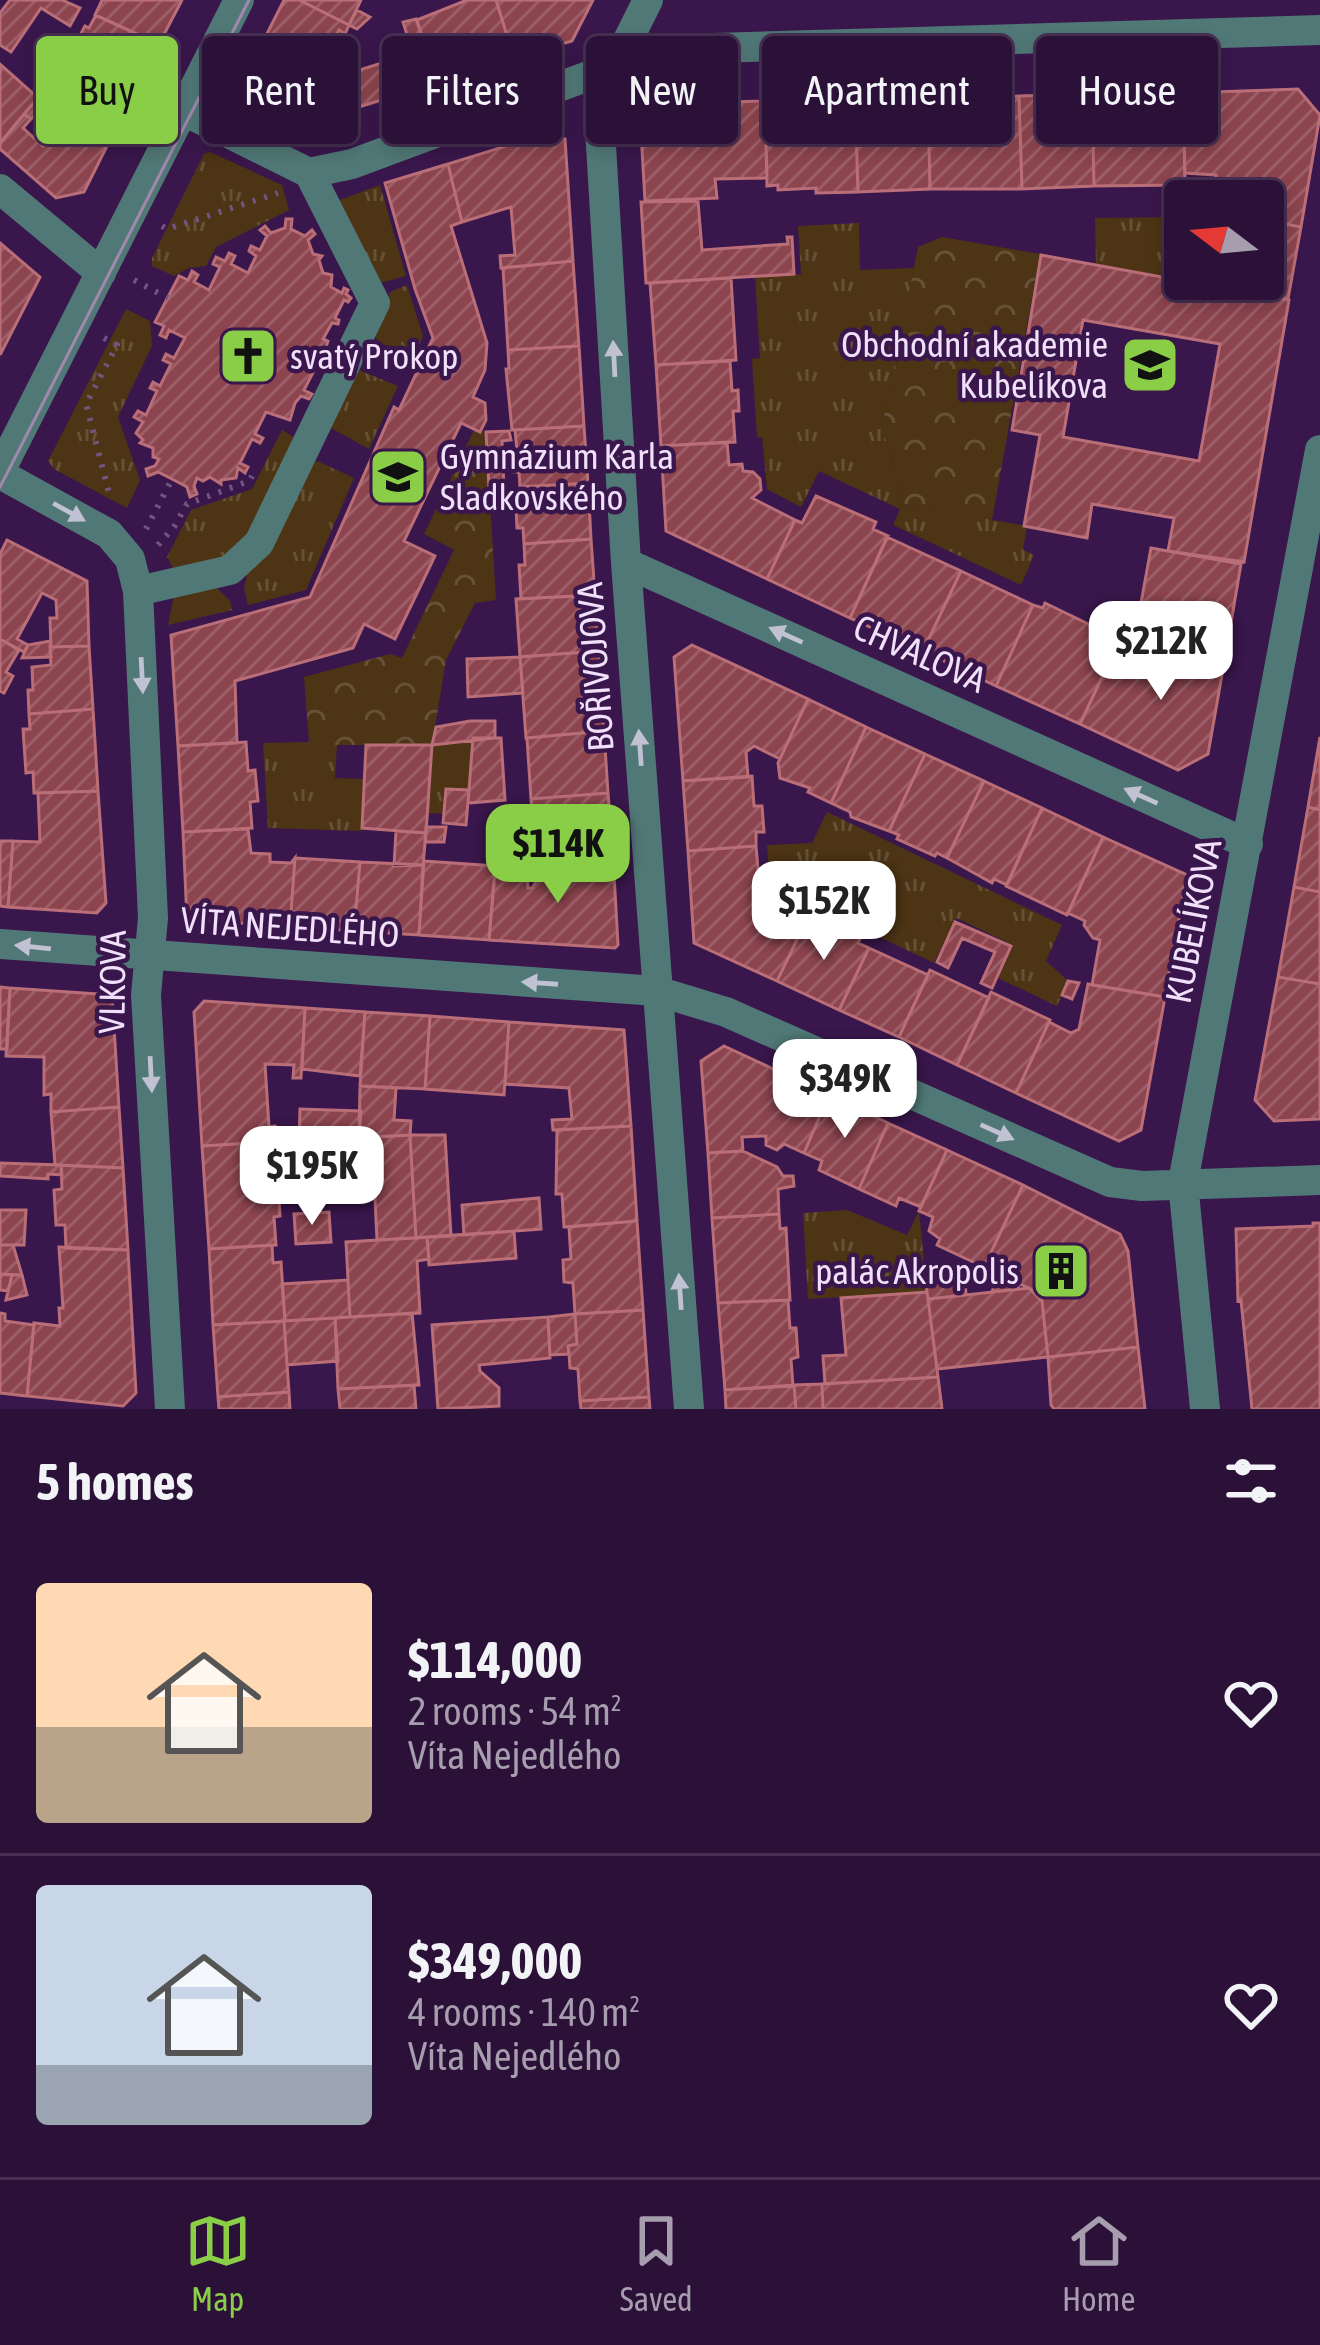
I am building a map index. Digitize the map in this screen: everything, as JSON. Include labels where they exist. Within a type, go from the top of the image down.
[{"type":"street","points":[[144,552],[0,473],[239,0]]},
{"type":"street","name":"BOŘIVOJOVA","points":[[630,36],[648,0]]},
{"type":"street","points":[[738,47],[1320,30]]},
{"type":"street","points":[[309,173],[352,164],[586,76]]},
{"type":"street","points":[[138,591],[230,570],[259,543],[376,303],[309,173],[184,111]]},
{"type":"street","name":"BOŘIVOJOVA","points":[[601,144],[626,563],[689,1409]]},
{"type":"street","points":[[0,188],[101,273]]},
{"type":"street","name":"KUBELÍKOVA","points":[[1205,1409],[1183,1182],[1320,450]]},
{"type":"street","name":"VLKOVA","points":[[144,552],[138,591],[153,917],[146,994],[170,1409]]},
{"type":"street","name":"CHVALOVA","points":[[626,563],[1248,844]]},
{"type":"street","name":"VÍTA NEJEDLÉHO","points":[[0,944],[657,991],[726,1012],[1110,1182],[1142,1186],[1320,1180]]},
{"type":"path","points":[[162,226],[167,229],[283,192],[309,173]]},
{"type":"path","points":[[139,283],[168,298]]},
{"type":"path","points":[[104,338],[116,345],[86,404],[113,506]]},
{"type":"path","points":[[74,398],[86,404]]},
{"type":"path","points":[[144,552],[174,527],[187,504],[249,481],[258,462]]},
{"type":"path","points":[[152,520],[172,479]]},
{"type":"green space","points":[[210,152],[282,185],[289,210],[216,247],[206,266],[174,276],[152,266],[152,258],[204,154]]},
{"type":"green space","points":[[380,185],[406,276],[384,282],[337,201]]},
{"type":"green space","points":[[1164,217],[1164,276],[1096,264],[1095,218]]},
{"type":"green space","points":[[859,223],[860,270],[914,268],[882,426],[904,504],[1027,526],[1023,550],[1034,555],[1021,585],[893,525],[900,509],[819,471],[801,507],[767,489],[762,437],[757,437],[752,359],[760,358],[755,277],[801,274],[798,226]]},
{"type":"green space","points":[[942,237],[1040,254],[992,520],[904,504],[882,426],[918,247]]},
{"type":"green space","points":[[407,285],[423,336],[413,358],[375,336],[390,292]]},
{"type":"green space","points":[[126,309],[150,321],[152,346],[118,417],[140,480],[127,508],[54,469],[48,461]]},
{"type":"green space","points":[[359,370],[398,386],[369,449],[331,428]]},
{"type":"green space","points":[[282,430],[295,438],[245,545],[229,556],[173,568],[167,557],[191,510],[252,489]]},
{"type":"green space","points":[[474,430],[486,432],[496,600],[475,603],[446,660],[432,745],[302,745],[309,741],[304,677],[390,654],[402,658],[454,550],[424,534]]},
{"type":"green space","points":[[317,461],[354,478],[306,590],[248,605],[244,589],[248,570]]},
{"type":"green space","points":[[216,587],[232,610],[168,625],[174,595]]},
{"type":"green space","points":[[473,738],[469,790],[446,789],[445,814],[427,813],[432,745]]},
{"type":"green space","points":[[263,743],[337,745],[335,778],[364,779],[361,831],[268,828]]},
{"type":"green space","points":[[827,812],[1062,925],[1046,961],[1068,981],[1057,1006],[998,978],[1013,945],[956,918],[934,963],[770,885],[767,845],[812,843]]},
{"type":"green space","points":[[847,1210],[907,1235],[919,1211],[927,1292],[808,1299],[803,1213]]},
{"type":"building","points":[[10,0],[62,0],[80,8],[70,26],[41,8],[11,52],[0,45],[0,13]]},
{"type":"building","points":[[102,0],[182,0],[163,36],[141,36],[95,15]]},
{"type":"building","points":[[284,0],[299,0],[349,25],[345,34],[339,30],[336,36],[266,36]]},
{"type":"building","points":[[299,0],[361,0],[349,25]]},
{"type":"building","points":[[467,0],[496,0],[507,36],[422,36],[417,20]]},
{"type":"building","points":[[496,0],[593,0],[572,41],[562,44],[562,36],[507,36]]},
{"type":"building","points":[[357,10],[370,17],[357,29],[349,25]]},
{"type":"building","points":[[96,15],[142,36],[80,36],[85,26],[89,28]]},
{"type":"building","points":[[416,19],[421,34],[407,36],[403,22]]},
{"type":"building","points":[[382,63],[382,100],[358,107],[358,70]]},
{"type":"building","points":[[0,64],[36,100],[0,143]]},
{"type":"building","points":[[1298,89],[1320,115],[1301,227],[1284,224],[1284,180],[1216,180],[1216,175],[1185,173],[1184,144],[1218,144],[1218,92]]},
{"type":"building","points":[[1012,96],[1019,96],[1022,189],[930,189],[929,144],[1012,144]]},
{"type":"building","points":[[1019,96],[1036,96],[1036,144],[1093,144],[1094,186],[1022,189]]},
{"type":"building","points":[[36,100],[36,113],[31,119],[24,114]]},
{"type":"building","points":[[762,101],[767,178],[715,179],[717,198],[645,201],[642,144],[738,144],[738,102]]},
{"type":"building","points":[[24,114],[31,119],[23,128],[43,146],[108,144],[84,192],[56,198],[0,149],[0,143]]},
{"type":"building","points":[[565,139],[573,261],[501,268],[500,256],[515,255],[511,207],[462,222],[448,164],[512,144],[562,144]]},
{"type":"building","points":[[766,144],[856,144],[858,192],[816,193],[816,188],[767,186]]},
{"type":"building","points":[[856,144],[929,144],[930,189],[858,192]]},
{"type":"building","points":[[1093,144],[1184,144],[1185,180],[1164,180],[1164,185],[1094,186]]},
{"type":"building","name":"Gymnázium Karla Sladkovského","points":[[448,164],[462,222],[451,226],[487,343],[485,370],[473,397],[485,403],[486,420],[480,432],[461,423],[404,541],[435,556],[395,639],[364,624],[353,648],[235,681],[237,743],[178,746],[171,635],[310,597],[394,407],[399,410],[433,338],[385,183]]},
{"type":"building","points":[[698,201],[702,250],[788,244],[787,237],[792,237],[794,274],[646,283],[641,202]]},
{"type":"building","name":"svatý Prokop","points":[[286,219],[292,219],[291,229],[305,236],[312,230],[315,234],[308,240],[313,254],[322,256],[323,273],[332,275],[331,287],[342,293],[348,290],[351,298],[344,300],[335,318],[338,324],[332,323],[323,339],[328,341],[325,350],[332,354],[329,359],[322,355],[304,390],[312,394],[295,403],[290,420],[266,412],[255,434],[263,438],[260,443],[252,439],[240,463],[248,467],[245,473],[238,468],[236,478],[221,480],[221,484],[210,477],[197,478],[197,494],[190,497],[187,487],[158,472],[148,476],[146,469],[159,459],[153,457],[153,448],[140,443],[143,440],[136,433],[143,422],[134,417],[138,411],[146,415],[157,391],[150,388],[153,382],[160,386],[171,364],[163,360],[166,354],[174,358],[185,338],[169,330],[166,338],[160,335],[164,326],[155,322],[179,276],[188,280],[192,271],[198,275],[194,282],[209,290],[220,267],[213,264],[216,257],[225,261],[229,253],[235,256],[231,264],[248,273],[256,256],[249,251],[251,246],[260,250],[267,236],[260,230],[265,226],[271,233],[285,228]]},
{"type":"building","points":[[1284,224],[1301,227],[1288,299],[1284,298]]},
{"type":"building","points":[[0,243],[40,277],[0,355]]},
{"type":"building","name":"Obchodní akademie Kubelíkova","points":[[1041,255],[1164,277],[1164,300],[1289,300],[1244,562],[1168,551],[1174,518],[1092,504],[1087,538],[1024,526],[1040,435],[1012,430]],"holes":[[[1083,320],[1220,344],[1199,461],[1063,437]]]},
{"type":"building","points":[[573,261],[579,346],[508,350],[503,268]]},
{"type":"building","points":[[731,278],[736,360],[656,365],[650,283]]},
{"type":"building","points":[[579,346],[584,426],[512,430],[508,350]]},
{"type":"building","points":[[730,361],[732,391],[738,390],[739,411],[733,411],[735,442],[661,446],[656,365]]},
{"type":"building","points":[[584,426],[588,483],[520,487],[511,451],[517,451],[515,430]]},
{"type":"building","points":[[509,431],[511,440],[502,441],[504,488],[489,488],[486,432]]},
{"type":"building","points":[[727,442],[729,465],[742,464],[743,471],[760,479],[761,490],[752,498],[795,520],[767,579],[666,531],[661,446]]},
{"type":"building","points":[[588,483],[591,539],[524,544],[523,528],[517,528],[520,487]]},
{"type":"building","points":[[816,496],[876,522],[873,529],[888,536],[850,618],[767,579],[795,520],[802,523]]},
{"type":"building","points":[[887,537],[961,571],[923,651],[850,618]]},
{"type":"building","points":[[591,539],[595,595],[521,599],[519,565],[525,565],[524,544]]},
{"type":"building","points":[[7,540],[87,581],[89,646],[51,647],[50,618],[57,618],[56,600],[42,593],[17,639],[28,645],[24,652],[0,639],[0,554]]},
{"type":"building","points":[[1151,548],[1241,564],[1226,652],[1135,636]]},
{"type":"building","points":[[961,571],[1033,605],[996,686],[923,651]]},
{"type":"building","points":[[595,595],[599,651],[520,657],[516,599]]},
{"type":"building","points":[[1045,603],[1111,635],[1108,639],[1118,643],[1080,724],[996,686],[1033,605],[1043,608]]},
{"type":"building","points":[[0,639],[19,650],[6,672],[13,676],[4,693],[0,691]]},
{"type":"building","points":[[1153,639],[1226,652],[1208,754],[1178,770],[1080,724],[1111,658],[1130,667],[1137,656],[1149,661]]},
{"type":"building","points":[[50,641],[51,657],[22,658],[28,645]]},
{"type":"building","points":[[692,645],[808,699],[780,759],[754,746],[746,752],[748,777],[683,781],[674,657]]},
{"type":"building","points":[[89,646],[93,709],[29,714],[32,667],[51,665],[50,647]]},
{"type":"building","points":[[599,651],[604,731],[526,738],[520,657]]},
{"type":"building","points":[[520,657],[523,693],[468,697],[467,659]]},
{"type":"building","points":[[808,699],[866,727],[831,803],[808,792],[810,788],[780,778],[778,763]]},
{"type":"building","points":[[93,709],[98,791],[34,793],[33,772],[26,773],[23,729],[30,729],[29,714]]},
{"type":"building","points":[[495,721],[495,738],[432,745],[436,727]]},
{"type":"building","points":[[866,727],[925,754],[889,831],[851,817],[831,803]]},
{"type":"building","points":[[604,731],[608,793],[531,799],[527,738]]},
{"type":"building","points":[[1320,737],[1320,810],[1308,807]]},
{"type":"building","points":[[473,738],[501,738],[505,800],[468,803]]},
{"type":"building","points":[[246,742],[248,771],[255,770],[258,801],[250,802],[252,828],[183,832],[178,746]]},
{"type":"building","points":[[366,745],[432,745],[426,833],[362,828]]},
{"type":"building","points":[[925,754],[984,781],[947,858],[897,839],[899,835],[889,831]]},
{"type":"building","points":[[752,776],[754,806],[762,806],[764,832],[756,832],[756,846],[688,851],[683,781]]},
{"type":"building","points":[[984,781],[1042,808],[1007,885],[994,879],[992,883],[947,858]]},
{"type":"building","points":[[446,789],[469,790],[466,825],[443,823]]},
{"type":"building","points":[[98,791],[106,903],[97,913],[8,907],[13,841],[40,842],[38,793]]},
{"type":"building","points":[[608,793],[613,856],[536,862],[531,799]]},
{"type":"building","points":[[1308,807],[1320,810],[1320,892],[1294,887]]},
{"type":"building","points":[[1042,808],[1103,837],[1067,915],[1006,886]]},
{"type":"building","points":[[426,827],[446,827],[444,842],[425,842]]},
{"type":"building","points":[[248,829],[251,853],[270,854],[270,862],[291,863],[295,858],[290,926],[187,920],[183,832]]},
{"type":"building","points":[[396,831],[426,833],[423,865],[394,866]]},
{"type":"building","points":[[1103,837],[1187,875],[1165,997],[1092,985],[1100,940],[1093,938],[1085,921],[1068,913]]},
{"type":"building","points":[[0,841],[13,841],[8,907],[0,906]]},
{"type":"building","points":[[756,846],[758,869],[764,871],[761,892],[809,915],[777,981],[694,943],[688,851]]},
{"type":"building","points":[[613,856],[615,948],[489,940],[495,873],[527,875],[528,888],[532,888],[537,880],[551,879],[550,861]]},
{"type":"building","points":[[295,858],[360,862],[354,931],[290,926]]},
{"type":"building","points":[[424,861],[495,866],[489,940],[419,935]]},
{"type":"building","points":[[360,862],[423,865],[419,935],[354,931]]},
{"type":"building","points":[[1294,887],[1320,892],[1320,984],[1278,977]]},
{"type":"building","points":[[807,919],[835,932],[838,926],[861,937],[858,943],[869,948],[839,1010],[777,981]]},
{"type":"building","points":[[955,922],[1011,946],[992,988],[981,983],[995,952],[962,938],[948,968],[937,962]]},
{"type":"building","points":[[869,948],[928,975],[899,1037],[839,1010]]},
{"type":"building","points":[[930,970],[989,998],[957,1065],[899,1037]]},
{"type":"building","points":[[1278,977],[1320,984],[1320,1119],[1274,1121],[1255,1100]]},
{"type":"building","points":[[1068,981],[1079,983],[1072,999],[1062,995]]},
{"type":"building","points":[[1088,984],[1165,997],[1141,1130],[1119,1141],[1016,1093],[1049,1022],[1071,1033],[1079,1029]]},
{"type":"building","points":[[0,987],[10,988],[7,1049],[0,1049]]},
{"type":"building","points":[[10,988],[112,995],[119,1107],[51,1112],[51,1094],[44,1095],[44,1057],[6,1056]]},
{"type":"building","points":[[991,992],[1050,1020],[1016,1093],[957,1065]]},
{"type":"building","points":[[204,1001],[305,1008],[301,1078],[293,1078],[294,1065],[265,1064],[269,1127],[275,1126],[276,1142],[202,1146],[194,1012]]},
{"type":"building","points":[[305,1008],[365,1012],[360,1076],[302,1069]]},
{"type":"building","points":[[365,1012],[430,1016],[425,1089],[360,1086]]},
{"type":"building","points":[[430,1016],[509,1022],[504,1095],[425,1089]]},
{"type":"building","points":[[509,1022],[624,1030],[631,1126],[553,1130],[552,1120],[572,1119],[569,1088],[505,1084]]},
{"type":"building","points":[[724,1046],[829,1095],[804,1153],[784,1144],[777,1150],[766,1145],[766,1136],[742,1137],[743,1151],[708,1153],[701,1061]]},
{"type":"building","points":[[360,1086],[396,1088],[394,1120],[411,1121],[410,1135],[359,1138]]},
{"type":"building","points":[[829,1095],[888,1123],[859,1189],[819,1170],[822,1161],[804,1153]]},
{"type":"building","points":[[119,1107],[123,1168],[55,1165],[51,1112]]},
{"type":"building","points":[[300,1109],[361,1111],[359,1138],[299,1141]]},
{"type":"building","points":[[888,1123],[947,1150],[921,1207],[899,1198],[896,1206],[859,1189]]},
{"type":"building","points":[[631,1126],[637,1221],[564,1227],[562,1194],[556,1194],[557,1130]]},
{"type":"building","points":[[410,1135],[416,1238],[377,1240],[375,1199],[367,1199],[366,1189],[374,1189],[371,1137]]},
{"type":"building","points":[[410,1135],[445,1135],[451,1236],[416,1238]]},
{"type":"building","points":[[324,1140],[326,1180],[288,1183],[284,1142]]},
{"type":"building","points":[[269,1142],[271,1162],[277,1164],[280,1216],[274,1217],[276,1245],[209,1249],[202,1146]]},
{"type":"building","points":[[947,1150],[1023,1185],[984,1267],[937,1245],[940,1239],[929,1231],[933,1217],[919,1211]]},
{"type":"building","points":[[743,1151],[777,1167],[783,1176],[793,1176],[794,1186],[778,1189],[779,1214],[712,1218],[708,1153]]},
{"type":"building","points":[[0,1163],[61,1165],[62,1175],[48,1174],[48,1179],[0,1176]]},
{"type":"building","points":[[61,1165],[123,1168],[128,1250],[66,1248],[65,1225],[56,1225],[54,1190],[62,1189]]},
{"type":"building","name":"palác Akropolis","points":[[1023,1185],[1120,1234],[1128,1251],[1138,1347],[1048,1357],[1042,1301],[1035,1291],[984,1267]]},
{"type":"building","points":[[539,1198],[541,1229],[464,1235],[462,1205]]},
{"type":"building","points":[[0,1210],[26,1210],[24,1245],[0,1245]]},
{"type":"building","points":[[329,1212],[331,1242],[296,1244],[294,1214]]},
{"type":"building","points":[[779,1214],[780,1229],[786,1228],[790,1300],[718,1303],[712,1218]]},
{"type":"building","points":[[637,1221],[643,1310],[575,1314],[573,1283],[564,1282],[563,1260],[571,1259],[569,1227]]},
{"type":"building","points":[[1320,1223],[1320,1409],[1252,1409],[1238,1301],[1236,1229]]},
{"type":"building","points":[[514,1231],[516,1258],[429,1265],[427,1237]]},
{"type":"building","points":[[427,1237],[429,1259],[417,1261],[420,1313],[350,1317],[346,1242]]},
{"type":"building","points":[[0,1245],[13,1245],[22,1275],[0,1274]]},
{"type":"building","points":[[272,1245],[273,1263],[281,1262],[285,1321],[213,1325],[209,1249]]},
{"type":"building","points":[[59,1247],[128,1250],[136,1393],[123,1406],[27,1396],[34,1323],[60,1326]]},
{"type":"building","points":[[0,1274],[12,1275],[8,1291],[0,1290]]},
{"type":"building","points":[[998,1274],[1019,1283],[1018,1289],[992,1292]]},
{"type":"building","points":[[12,1275],[22,1275],[27,1295],[6,1300]]},
{"type":"building","points":[[348,1280],[350,1317],[285,1321],[282,1284]]},
{"type":"building","points":[[965,1281],[966,1295],[928,1299],[926,1285]]},
{"type":"building","points":[[1029,1288],[1042,1301],[1048,1357],[937,1369],[928,1299]]},
{"type":"building","points":[[927,1292],[938,1377],[825,1384],[823,1356],[846,1355],[841,1298]]},
{"type":"building","points":[[788,1300],[798,1357],[791,1359],[793,1386],[725,1390],[718,1303]]},
{"type":"building","points":[[643,1310],[649,1397],[580,1401],[578,1369],[570,1368],[568,1346],[577,1344],[575,1314]]},
{"type":"building","points":[[0,1313],[5,1314],[5,1321],[34,1325],[27,1396],[0,1393]]},
{"type":"building","points":[[412,1313],[419,1385],[338,1389],[335,1318]]},
{"type":"building","points":[[575,1314],[577,1344],[568,1346],[569,1354],[550,1355],[548,1317]]},
{"type":"building","points":[[548,1317],[550,1358],[479,1365],[499,1388],[499,1406],[438,1409],[432,1325]]},
{"type":"building","points":[[335,1318],[338,1361],[287,1365],[284,1321]]},
{"type":"building","points":[[284,1321],[289,1392],[218,1397],[213,1325]]},
{"type":"building","points":[[1138,1347],[1145,1409],[1054,1409],[1051,1405],[1048,1357]]},
{"type":"building","points":[[938,1377],[942,1409],[823,1409],[822,1384]]},
{"type":"building","points":[[822,1384],[823,1409],[796,1409],[794,1385]]},
{"type":"building","points":[[414,1385],[416,1409],[340,1409],[338,1389]]},
{"type":"building","points":[[794,1385],[796,1409],[726,1409],[725,1390]]},
{"type":"building","points":[[289,1392],[290,1409],[219,1409],[218,1397]]},
{"type":"building","points":[[649,1397],[650,1409],[581,1409],[580,1401]]},
{"type":"tram line","points":[[0,487],[249,0]]},
{"type":"place","name":"svatý Prokop","points":[[248,356]]},
{"type":"place","name":"Obchodní akademie Kubelíkova","points":[[1150,365]]},
{"type":"place","name":"Gymnázium Karla Sladkovského","points":[[398,477]]},
{"type":"place","name":"palác Akropolis","points":[[1061,1271]]}]
